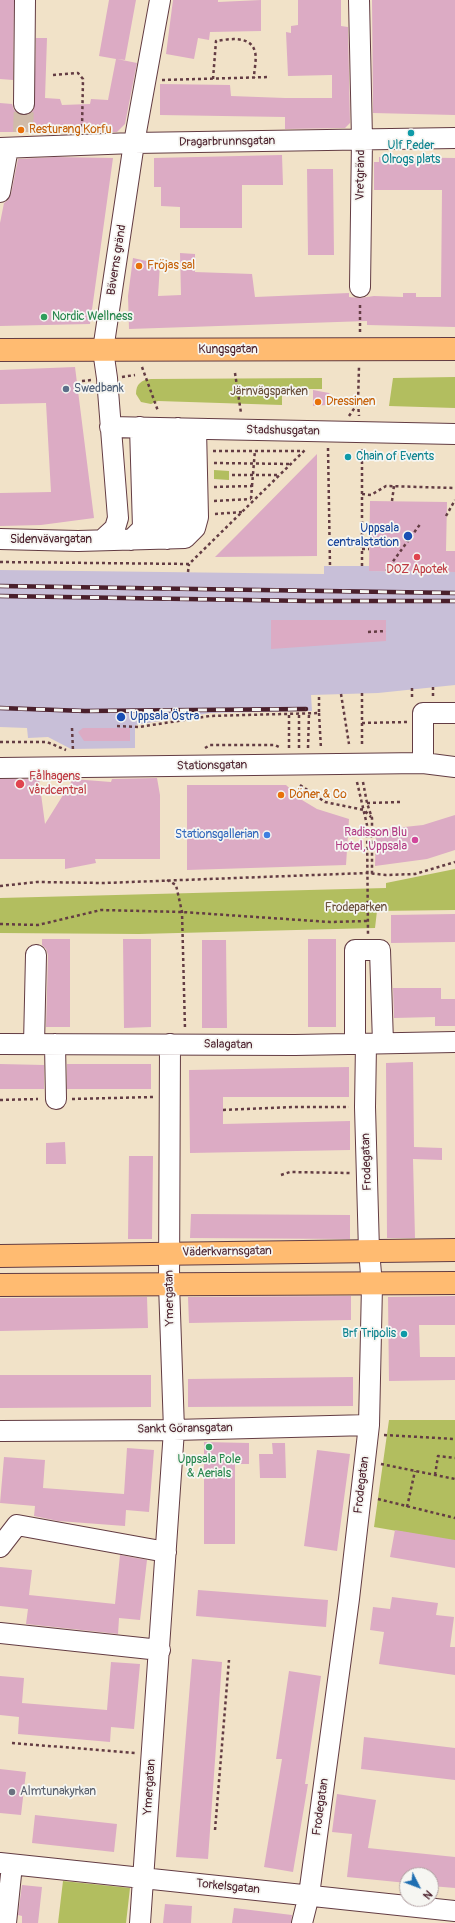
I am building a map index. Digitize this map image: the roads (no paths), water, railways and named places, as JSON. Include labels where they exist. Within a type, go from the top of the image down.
[{"type":"main road","name":"Kungsgatan","points":[[0,350],[455,349]]},
{"type":"main road","name":"Väderkvarnsgatan","points":[[0,1256],[169,1252],[455,1250]]},
{"type":"main road","points":[[0,1285],[372,1285],[455,1283]]},
{"type":"street","points":[[24,104],[25,0]]},
{"type":"street","name":"Bäverns gränd","points":[[102,540],[115,528],[118,518],[107,378],[103,350],[134,143],[160,0]]},
{"type":"street","name":"Vretgränd","points":[[359,0],[362,138],[360,287]]},
{"type":"street","name":"Dragarbrunnsgatan","points":[[13,144],[81,145],[362,138],[455,138]]},
{"type":"street","points":[[0,192],[13,144]]},
{"type":"street","points":[[149,539],[142,528],[166,425]]},
{"type":"street","name":"Stadshusgatan","points":[[110,427],[166,425],[455,434]]},
{"type":"street","name":"Sidenvävargatan","points":[[0,540],[185,538],[196,528],[198,517],[166,425]]},
{"type":"street","points":[[423,763],[423,713],[455,713]]},
{"type":"street","name":"Stationsgatan","points":[[0,768],[423,763],[455,767]]},
{"type":"street","points":[[34,1044],[36,955]]},
{"type":"street","name":"Salagatan","points":[[0,1044],[295,1046],[455,1042]]},
{"type":"street","name":"Frodegatan","points":[[302,1923],[309,1895],[369,1430],[372,1285],[369,1251],[365,1107],[368,1043]]},
{"type":"street","points":[[55,1044],[55,1099]]},
{"type":"street","name":"Ymergatan","points":[[140,1923],[174,1430],[169,1284],[170,1044]]},
{"type":"street","name":"Sankt Göransgatan","points":[[0,1431],[369,1430]]},
{"type":"street","points":[[0,1547],[17,1525],[166,1552]]},
{"type":"street","points":[[0,1633],[160,1650]]},
{"type":"street","points":[[6,1864],[6,1923]]},
{"type":"street","name":"Torkelsgatan","points":[[6,1864],[455,1911]]},
{"type":"tunnel","points":[[23,132],[24,104]]},
{"type":"railway","points":[[0,586],[455,593]]},
{"type":"railway","points":[[0,596],[310,601],[455,601]]},
{"type":"railway","points":[[0,708],[85,711],[306,709]]},
{"type":"place","name":"Resturang Korfu","points":[[21,130]]},
{"type":"place","name":"Ulf Peder Olrogs plats","points":[[411,133]]},
{"type":"place","name":"Fröjas sal","points":[[139,266]]},
{"type":"place","name":"Nordic Wellness","points":[[44,317]]},
{"type":"place","name":"Swedbank","points":[[66,389]]},
{"type":"place","name":"Dressinen","points":[[318,402]]},
{"type":"place","name":"Chain of Events","points":[[348,457]]},
{"type":"place","name":"Uppsala centralstation","points":[[408,536]]},
{"type":"place","name":"DOZ Apotek","points":[[417,557]]},
{"type":"place","name":"Uppsala Östra","points":[[121,717]]},
{"type":"place","name":"Fålhagens vårdcentral","points":[[20,784]]},
{"type":"place","name":"Döner & Co","points":[[281,795]]},
{"type":"place","name":"Stationsgallerian","points":[[267,835]]},
{"type":"place","name":"Radisson Blu Hotel, Uppsala","points":[[415,840]]},
{"type":"place","name":"Brf Tripolis","points":[[404,1334]]},
{"type":"place","name":"Uppsala Pole & Aerials","points":[[209,1447]]},
{"type":"place","name":"Almtunakyrkan","points":[[12,1792]]},
{"type":"park label","name":"Järnvägsparken","points":[[269,392]]},
{"type":"park label","name":"Frodeparken","points":[[356,908]]}]
